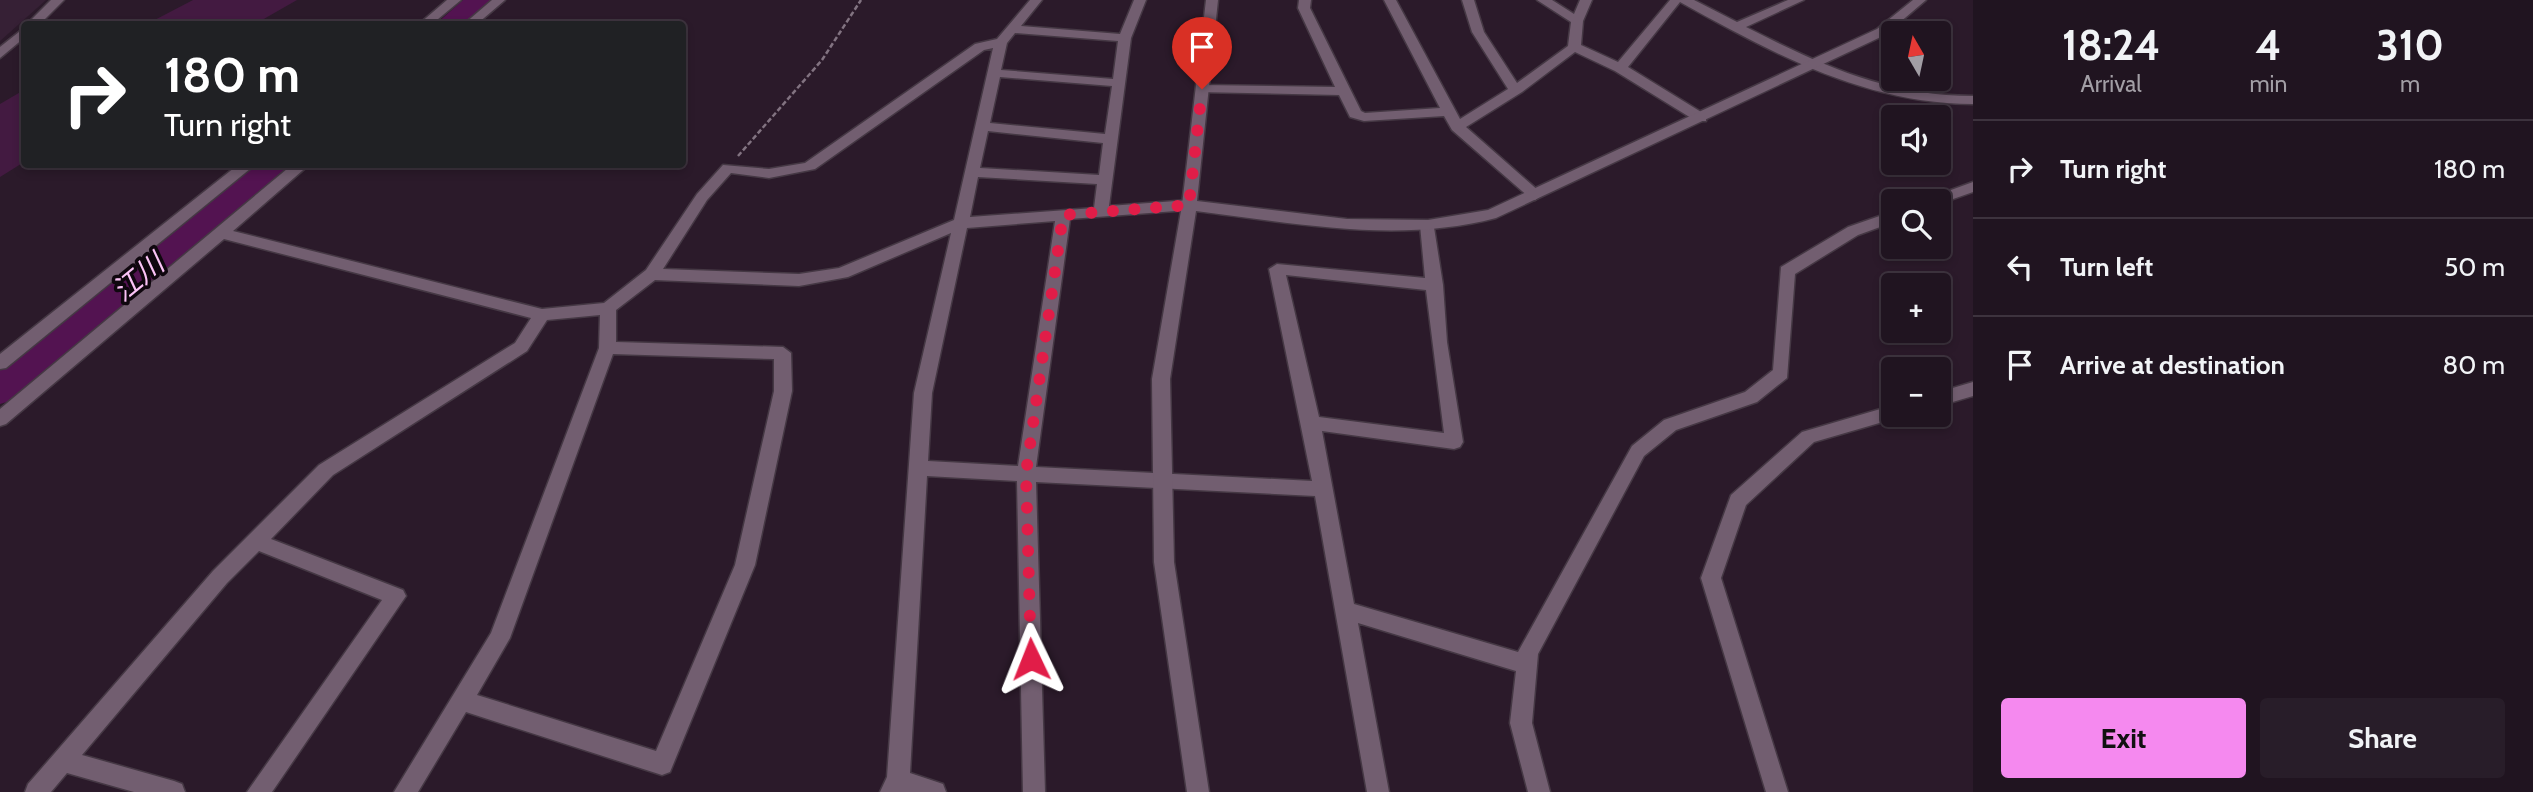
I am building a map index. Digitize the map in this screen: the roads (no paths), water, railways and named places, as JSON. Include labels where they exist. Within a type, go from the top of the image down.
[{"type":"street","points":[[36,21],[58,0]]},
{"type":"street","points":[[429,21],[455,0]]},
{"type":"street","points":[[474,21],[499,0]]},
{"type":"street","points":[[935,792],[894,786],[923,393],[1001,42],[1009,29],[1036,0]]},
{"type":"street","points":[[1101,212],[1125,38],[1140,0]]},
{"type":"street","points":[[1198,792],[1164,562],[1161,379],[1189,205],[1212,0]]},
{"type":"street","points":[[1305,0],[1304,8],[1355,114],[1364,117],[1447,112]]},
{"type":"street","points":[[1390,0],[1457,127],[1535,195]]},
{"type":"street","points":[[1468,0],[1478,32],[1509,84],[1517,89]]},
{"type":"street","points":[[1543,0],[1577,21]]},
{"type":"street","points":[[1457,127],[1517,89],[1574,47],[1577,21],[1586,0]]},
{"type":"street","points":[[1620,68],[1676,0]]},
{"type":"street","points":[[1685,0],[1844,79],[1880,89],[1973,100]]},
{"type":"street","points":[[1737,26],[1798,0]]},
{"type":"street","points":[[652,275],[799,280],[842,273],[961,223],[1189,205],[1348,224],[1428,225],[1491,214],[1881,32],[1920,0]]},
{"type":"street","points":[[1009,29],[1125,38]]},
{"type":"street","points":[[0,54],[21,35]]},
{"type":"street","points":[[221,233],[542,315],[608,308],[652,275],[702,198],[728,168],[745,173],[780,175],[810,166],[980,47],[1001,42]]},
{"type":"street","points":[[1574,47],[1620,68],[1701,118]]},
{"type":"street","points":[[993,73],[1119,83]]},
{"type":"street","points":[[1202,89],[1343,91]]},
{"type":"street","points":[[981,126],[1111,139]]},
{"type":"street","points":[[0,363],[244,168]]},
{"type":"street","points":[[0,419],[298,168]]},
{"type":"street","points":[[971,172],[1105,180]]},
{"type":"street","points":[[1951,195],[1973,187]]},
{"type":"street","points":[[1034,792],[1026,473],[1063,215]]},
{"type":"street","points":[[1538,792],[1521,723],[1528,653],[1638,451],[1670,425],[1751,397],[1781,373],[1787,271],[1853,230],[1881,220]]},
{"type":"street","points":[[1311,423],[1454,442],[1438,342],[1436,285],[1428,225]]},
{"type":"street","points":[[1378,792],[1311,423],[1277,269],[1436,285]]},
{"type":"street","points":[[405,792],[463,701],[504,628],[607,348],[608,308]]},
{"type":"street","points":[[36,792],[220,577],[326,470],[521,347],[542,315]]},
{"type":"street","points":[[463,701],[662,764],[745,565],[783,391],[783,353],[607,348]]},
{"type":"street","points":[[1951,395],[1973,389]]},
{"type":"street","points":[[1777,792],[1711,578],[1738,500],[1808,437],[1881,416]]},
{"type":"street","points":[[917,468],[1322,489]]},
{"type":"street","points":[[256,541],[396,596],[258,792]]},
{"type":"street","points":[[1345,610],[1527,665]]},
{"type":"street","points":[[63,761],[174,792]]},
{"type":"waterway","name":"江川","points":[[453,21],[479,0]]},
{"type":"waterway","name":"江川","points":[[0,390],[272,168]]}]
